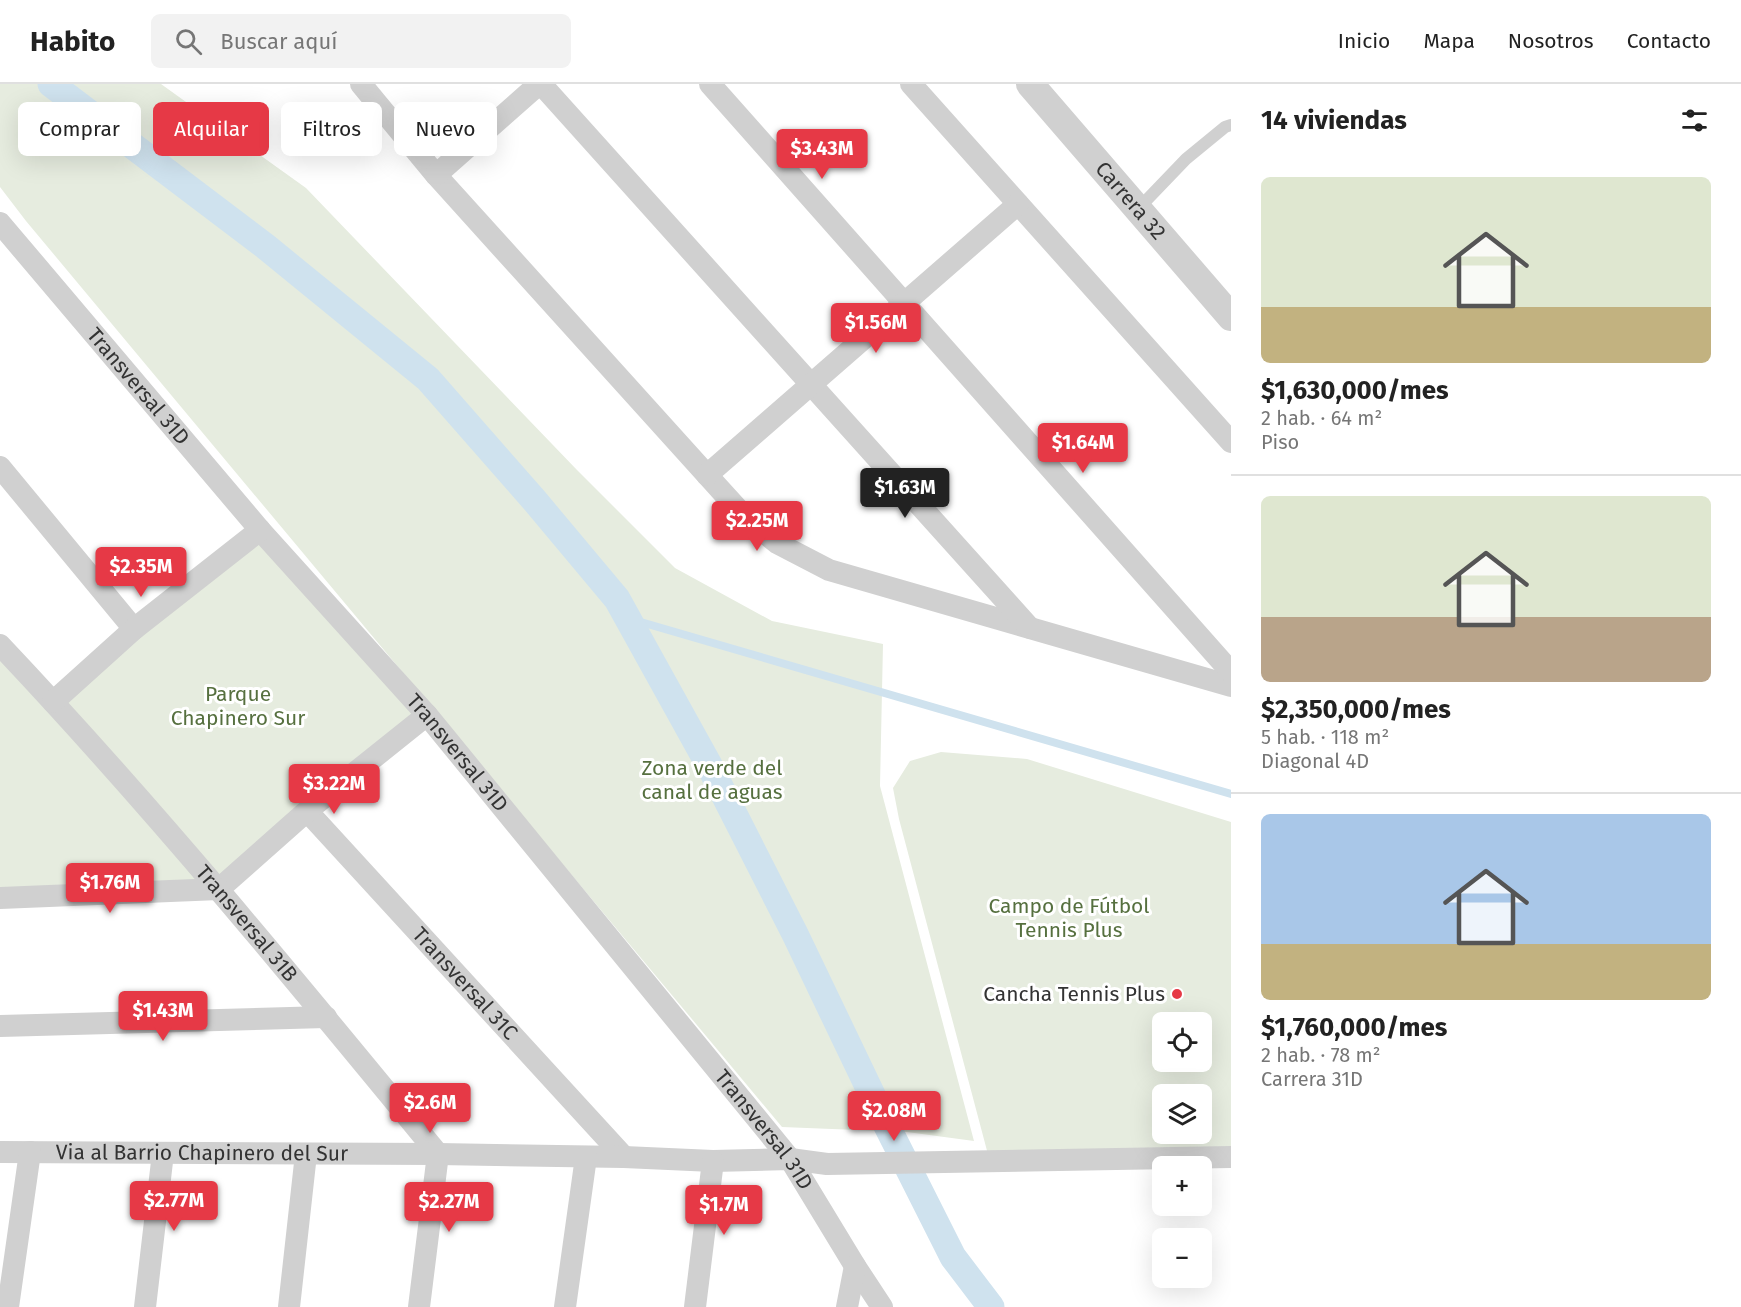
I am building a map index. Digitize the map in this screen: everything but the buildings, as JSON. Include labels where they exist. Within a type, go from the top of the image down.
[{"type":"street","points":[[361,84],[436,176],[745,517],[777,543],[829,570],[1231,686]]},
{"type":"street","points":[[436,176],[540,84],[1030,628]]},
{"type":"street","points":[[710,84],[1231,672]]},
{"type":"street","points":[[911,84],[1231,442]]},
{"type":"street","name":"Carrera 32","points":[[1030,84],[1231,317]]},
{"type":"street","points":[[707,475],[1018,204]]},
{"type":"street","name":"Transversal 31D","points":[[0,223],[260,530],[427,715],[790,1159],[882,1307]]},
{"type":"street","points":[[0,467],[134,629]]},
{"type":"street","points":[[53,702],[134,629],[260,530]]},
{"type":"street","name":"Transversal 31B","points":[[0,645],[219,889],[438,1154]]},
{"type":"street","points":[[0,898],[219,889],[308,811],[427,715]]},
{"type":"street","name":"Transversal 31C","points":[[308,811],[624,1157]]},
{"type":"street","points":[[0,1026],[326,1017]]},
{"type":"street","name":"Via al Barrio Chapinero del Sur","points":[[0,1152],[438,1154],[713,1161],[790,1159],[827,1164],[1231,1157]]},
{"type":"street","points":[[8,1307],[30,1152]]},
{"type":"street","points":[[145,1307],[163,1153]]},
{"type":"street","points":[[289,1307],[306,1154]]},
{"type":"street","points":[[419,1307],[438,1154]]},
{"type":"street","points":[[565,1307],[586,1157]]},
{"type":"street","points":[[695,1307],[713,1161]]},
{"type":"street","points":[[847,1307],[855,1266]]},
{"type":"lane","points":[[1138,209],[1186,159],[1225,127],[1231,125]]},
{"type":"green space","name":"Zona verde del canal de aguas","points":[[0,84],[161,84],[186,102],[153,102],[153,156],[261,156],[306,188],[577,470],[675,568],[772,621],[883,644],[880,786],[974,1141],[907,1132],[782,1127],[0,187]]},
{"type":"green space","name":"Parque Chapinero Sur","points":[[261,537],[427,715],[219,889],[0,898],[0,649],[53,702]]},
{"type":"green space","name":"Campo de Fútbol Tennis Plus","points":[[941,752],[1027,759],[1231,822],[1231,1157],[1152,1156],[1152,1159],[990,1162],[899,819],[893,788],[910,761]]},
{"type":"waterway","points":[[51,84],[265,246],[428,379],[617,599],[709,765],[795,934],[953,1257],[991,1307]]},
{"type":"waterway","points":[[627,618],[1231,794]]},
{"type":"place","name":"Cancha Tennis Plus","points":[[1177,994]]}]
